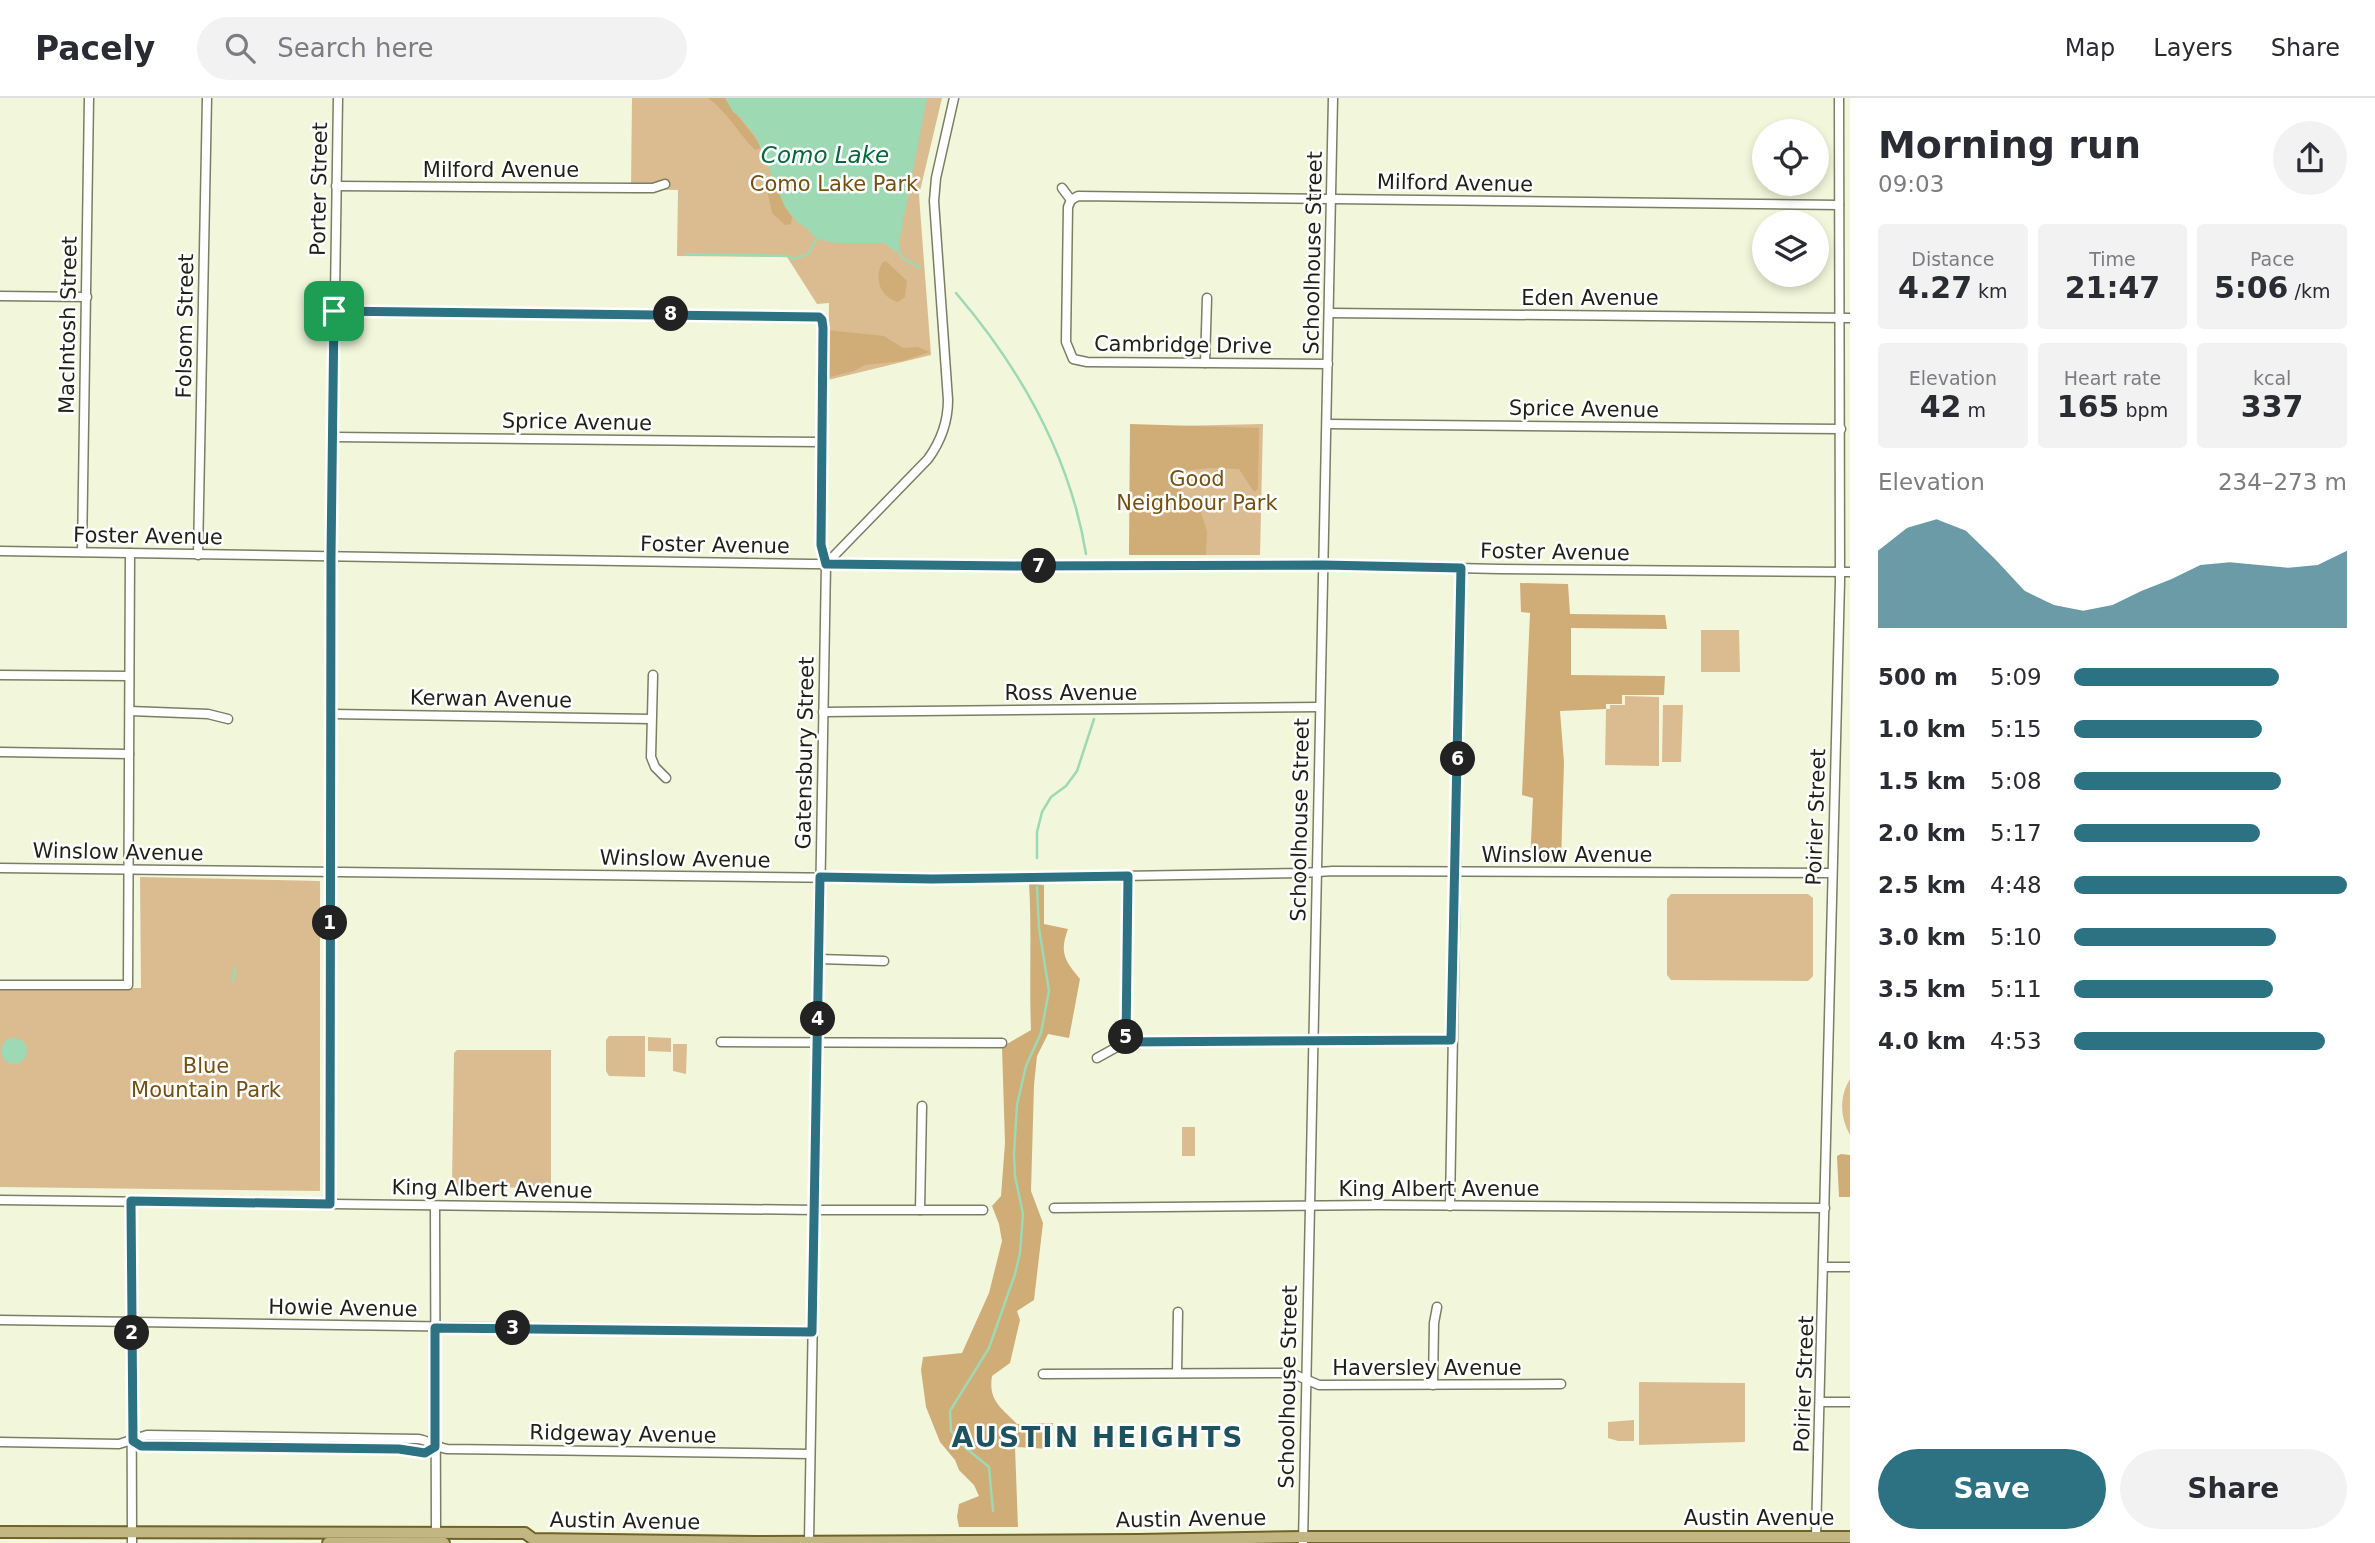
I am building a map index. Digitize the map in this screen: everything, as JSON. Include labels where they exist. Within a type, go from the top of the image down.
[{"type":"main road","name":"Austin Avenue","points":[[0,1532],[132,1538],[436,1539],[444,1543]]},
{"type":"main road","name":"Austin Avenue","points":[[328,1543],[524,1533],[530,1541],[1514,1541],[1850,1537]]},
{"type":"street","name":"MacIntosh Street","points":[[82,552],[89,98]]},
{"type":"street","name":"Folsom Street","points":[[198,555],[207,98]]},
{"type":"street","name":"Porter Street","points":[[330,1204],[331,557],[338,98]]},
{"type":"street","points":[[826,564],[928,459],[944,430],[948,400],[933,204],[954,98]]},
{"type":"street","name":"Schoolhouse Street","points":[[1303,1540],[1333,98]]},
{"type":"street","name":"Poirier Street","points":[[1816,1536],[1840,572],[1839,98]]},
{"type":"street","name":"Milford Avenue","points":[[336,187],[653,188],[665,184]]},
{"type":"street","points":[[1062,188],[1071,200]]},
{"type":"street","name":"Milford Avenue","points":[[1071,200],[1078,196],[1839,205]]},
{"type":"street","name":"Cambridge Drive","points":[[1071,200],[1068,207],[1066,342],[1073,359],[1087,362],[1328,364]]},
{"type":"street","points":[[0,296],[87,297]]},
{"type":"street","points":[[1205,363],[1207,298]]},
{"type":"street","name":"Gatensbury Street","points":[[334,311],[816,316],[822,320],[821,545],[826,564],[809,1541]]},
{"type":"street","name":"Eden Avenue","points":[[1330,313],[1850,318]]},
{"type":"street","name":"Sprice Avenue","points":[[1327,424],[1841,429]]},
{"type":"street","name":"Sprice Avenue","points":[[333,437],[821,442]]},
{"type":"street","name":"Foster Avenue","points":[[0,551],[826,564],[1323,565],[1850,572]]},
{"type":"street","points":[[0,985],[128,985],[130,553]]},
{"type":"street","points":[[1450,1206],[1461,568]]},
{"type":"street","points":[[0,675],[129,676]]},
{"type":"street","points":[[653,675],[652,757],[655,767],[666,778]]},
{"type":"street","name":"Ross Avenue","points":[[823,712],[1320,707]]},
{"type":"street","points":[[130,711],[208,714],[228,719]]},
{"type":"street","name":"Kerwan Avenue","points":[[331,714],[651,719]]},
{"type":"street","points":[[0,752],[129,754]]},
{"type":"street","name":"Winslow Avenue","points":[[0,868],[932,879],[1456,872],[1832,873]]},
{"type":"street","points":[[1126,1042],[1128,876]]},
{"type":"street","points":[[819,959],[884,961]]},
{"type":"street","points":[[1097,1058],[1126,1042],[1451,1040]]},
{"type":"street","points":[[722,1042],[1002,1043]]},
{"type":"street","points":[[920,1210],[922,1106]]},
{"type":"street","name":"King Albert Avenue","points":[[0,1200],[983,1210]]},
{"type":"street","points":[[131,1201],[132,1538]]},
{"type":"street","points":[[435,1206],[436,1539]]},
{"type":"street","name":"King Albert Avenue","points":[[1054,1208],[1825,1208]]},
{"type":"street","points":[[1824,1267],[1850,1267]]},
{"type":"street","points":[[1433,1385],[1434,1323],[1437,1307]]},
{"type":"street","points":[[1177,1373],[1178,1312]]},
{"type":"street","name":"Howie Avenue","points":[[0,1320],[812,1332]]},
{"type":"street","name":"Haversley Avenue","points":[[1043,1374],[1292,1373],[1319,1385],[1561,1384]]},
{"type":"street","points":[[1821,1402],[1850,1402]]},
{"type":"street","name":"Ridgeway Avenue","points":[[0,1442],[119,1444],[147,1435],[418,1439],[435,1447]]},
{"type":"street","name":"Ridgeway Avenue","points":[[133,1441],[141,1446],[399,1449],[421,1453],[435,1447],[810,1454]]},
{"type":"green space","name":"Como Lake Park","points":[[632,98],[942,98],[919,195],[931,355],[828,380],[829,303],[817,304],[787,257],[677,256],[678,190],[631,189]]},
{"type":"green space","name":"Good Neighbour Park","points":[[1263,424],[1260,555],[1129,555],[1134,427]]},
{"type":"green space","points":[[1701,630],[1739,630],[1740,672],[1701,672]]},
{"type":"green space","points":[[1625,696],[1659,697],[1659,766],[1605,765],[1606,709],[1610,709],[1610,705],[1625,705]]},
{"type":"green space","points":[[1663,705],[1683,705],[1681,762],[1662,762]]},
{"type":"green space","name":"Blue Mountain Park","points":[[140,877],[320,881],[320,1191],[0,1187],[0,988],[141,988]]},
{"type":"green space","points":[[1671,894],[1808,894],[1813,898],[1813,976],[1808,981],[1671,980],[1667,975],[1667,899]]},
{"type":"green space","points":[[609,1036],[645,1036],[645,1077],[609,1076],[606,1071],[606,1040]]},
{"type":"green space","points":[[648,1037],[671,1038],[671,1052],[648,1051]]},
{"type":"green space","points":[[673,1044],[687,1044],[686,1074],[673,1071]]},
{"type":"green space","points":[[457,1050],[551,1050],[551,1188],[455,1187],[452,1183],[454,1053]]},
{"type":"green space","points":[[1850,1079],[1850,1135],[1842,1107]]},
{"type":"green space","points":[[1182,1127],[1195,1127],[1195,1156],[1182,1156]]},
{"type":"green space","points":[[1639,1382],[1745,1383],[1745,1442],[1639,1445]]},
{"type":"green space","points":[[1634,1420],[1634,1441],[1608,1438],[1608,1422]]},
{"type":"shaded area","points":[[708,98],[725,98],[761,148],[755,150]]},
{"type":"shaded area","points":[[776,186],[792,217],[791,224],[785,225],[772,213],[767,190]]},
{"type":"shaded area","points":[[886,261],[907,281],[905,297],[898,302],[887,296],[880,287],[880,269]]},
{"type":"shaded area","points":[[827,330],[884,336],[903,348],[918,347],[930,352],[902,361],[865,365],[854,371],[826,378]]},
{"type":"shaded area","name":"Good Neighbour Park","points":[[1130,424],[1259,428],[1258,489],[1254,492],[1239,469],[1209,468],[1185,471],[1180,483],[1184,506],[1200,510],[1207,531],[1206,555],[1129,555]]},
{"type":"shaded area","points":[[1520,583],[1568,584],[1570,614],[1665,615],[1667,629],[1571,628],[1571,675],[1665,676],[1664,695],[1622,695],[1622,704],[1606,704],[1606,709],[1560,711],[1564,762],[1561,862],[1530,863],[1533,798],[1522,795],[1530,613],[1521,612]]},
{"type":"shaded area","points":[[1029,883],[1044,885],[1044,924],[1068,929],[1064,944],[1065,956],[1080,979],[1069,1038],[1048,1034],[1037,1056],[1031,1191],[1043,1223],[1034,1300],[1017,1311],[1020,1320],[1010,1363],[992,1376],[991,1385],[997,1403],[1017,1424],[1053,1423],[1050,1449],[1015,1447],[1018,1527],[959,1527],[959,1504],[979,1496],[974,1485],[959,1470],[955,1460],[940,1442],[926,1407],[921,1370],[923,1357],[962,1353],[989,1293],[1002,1241],[992,1206],[1001,1196],[1005,1143],[1002,1047],[1031,1030]]},
{"type":"shaded area","points":[[1850,1155],[1850,1197],[1839,1197],[1837,1156]]},
{"type":"water","name":"Como Lake","points":[[725,98],[927,98],[900,249],[896,252],[884,243],[825,241],[812,235],[798,223],[785,207],[756,137],[733,112]]},
{"type":"water","points":[[14,1038],[23,1042],[27,1051],[23,1060],[14,1064],[5,1060],[1,1051],[5,1042]]},
{"type":"waterway","points":[[686,254],[787,256],[793,259],[808,254],[817,238]]},
{"type":"waterway","points":[[898,250],[903,258],[920,268]]},
{"type":"waterway","points":[[956,293],[1001,352],[1039,415],[1068,482],[1086,554]]},
{"type":"waterway","points":[[1037,858],[1037,832],[1042,812],[1051,797],[1066,786],[1077,771],[1094,719]]},
{"type":"waterway","points":[[993,1511],[989,1467],[962,1445],[951,1431],[950,1411],[989,1348],[1020,1253],[1023,1214],[1015,1176],[1014,1154],[1017,1105],[1026,1066],[1041,1033],[1049,991],[1039,928],[1037,887]]},
{"type":"waterway","points":[[233,981],[235,968]]},
{"type":"district","name":"AUSTIN HEIGHTS","points":[[1098,1437]]},
{"type":"route","points":[[334,311],[819,317],[823,328],[821,545],[826,564],[1323,565],[1461,568],[1451,1040],[1126,1042],[1128,876],[932,879],[820,877],[812,1332],[435,1328],[435,1447],[425,1453],[399,1449],[141,1446],[133,1441],[131,1201],[330,1204],[334,311]]}]
